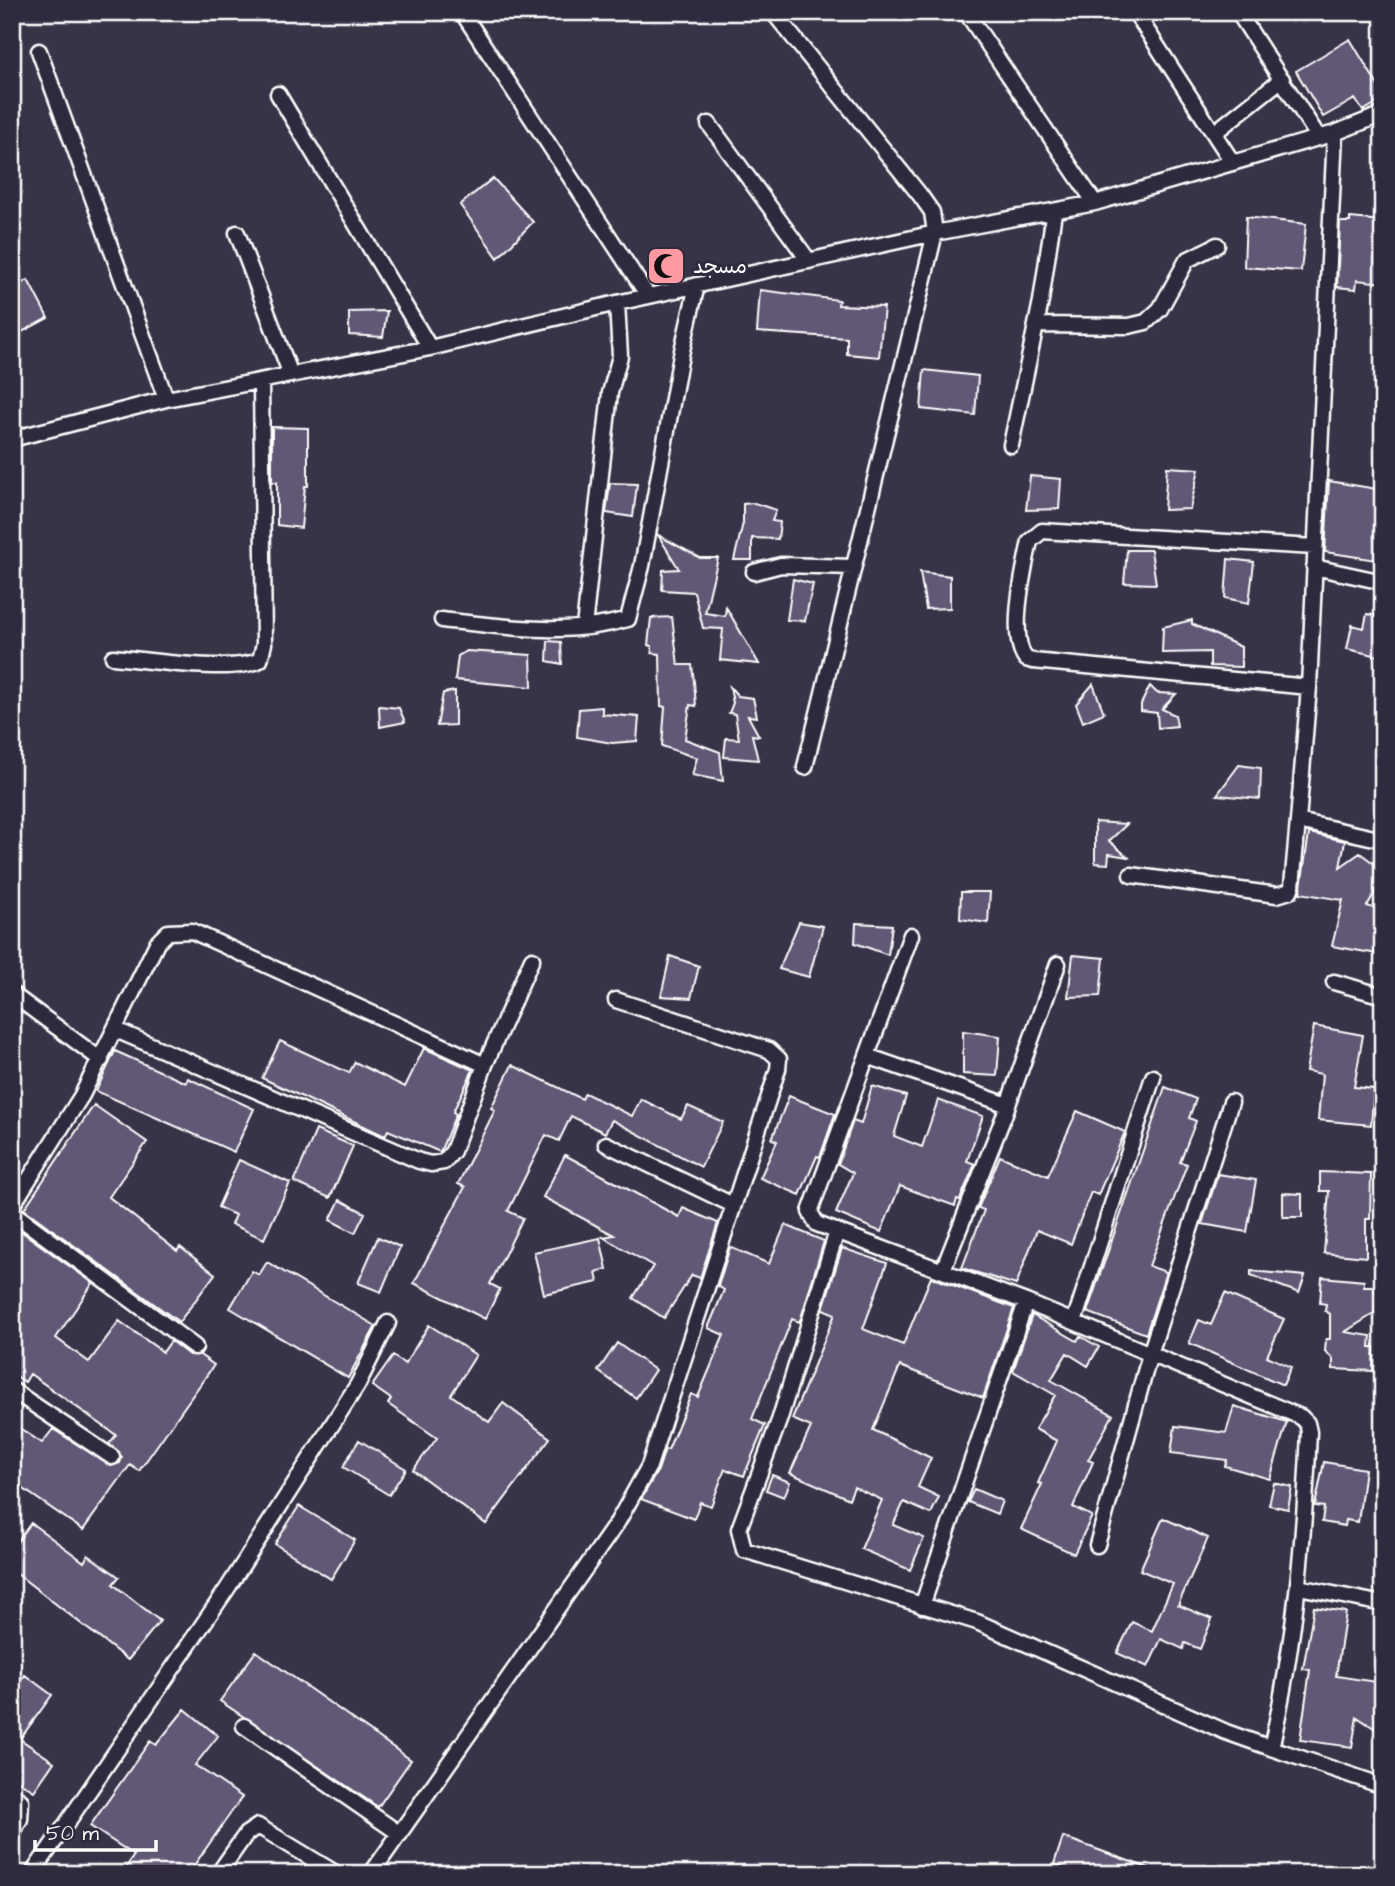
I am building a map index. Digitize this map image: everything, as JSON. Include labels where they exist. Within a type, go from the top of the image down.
[{"type":"street","points":[[462,12],[648,296]]},
{"type":"street","points":[[773,12],[920,195],[932,212],[935,233],[805,767]]},
{"type":"street","points":[[966,12],[1095,203]]},
{"type":"street","points":[[1135,12],[1233,163]]},
{"type":"street","points":[[1238,12],[1320,138]]},
{"type":"street","points":[[39,51],[166,399]]},
{"type":"street","points":[[1214,133],[1282,79]]},
{"type":"street","points":[[278,94],[430,348]]},
{"type":"street","points":[[12,439],[166,399],[430,348],[617,303],[935,233],[1095,203],[1320,138],[1383,114]]},
{"type":"street","points":[[709,124],[809,261]]},
{"type":"street","points":[[1131,875],[1277,895],[1285,894],[1292,886],[1309,687],[1335,133]]},
{"type":"street","points":[[1011,445],[1036,325],[1054,212]]},
{"type":"street","points":[[237,233],[291,375]]},
{"type":"street","points":[[1036,325],[1129,326],[1146,322],[1160,309],[1187,260],[1217,245]]},
{"type":"street","points":[[442,620],[554,631],[628,619],[642,566],[697,285]]},
{"type":"street","points":[[584,628],[610,393],[620,356],[617,303]]},
{"type":"street","points":[[113,657],[230,666],[250,665],[260,660],[264,645],[261,381]]},
{"type":"street","points":[[1309,687],[1033,661],[1026,659],[1018,648],[1018,614],[1030,541],[1042,531],[1315,547]]},
{"type":"street","points":[[754,572],[781,565],[853,567]]},
{"type":"street","points":[[1314,567],[1383,582]]},
{"type":"street","points":[[1298,821],[1383,840]]},
{"type":"street","points":[[12,1206],[101,1060],[157,943],[168,932],[180,929],[204,937],[485,1065]]},
{"type":"street","points":[[911,935],[810,1212],[817,1224],[1026,1302],[1301,1417],[1307,1423],[1299,1587],[1283,1699],[1272,1748]]},
{"type":"street","points":[[116,1030],[431,1164],[444,1162],[453,1151],[485,1065],[532,959]]},
{"type":"street","points":[[943,1270],[1008,1105],[1058,964]]},
{"type":"street","points":[[1334,982],[1383,996]]},
{"type":"street","points":[[12,994],[101,1060]]},
{"type":"street","points":[[371,1874],[634,1495],[649,1466],[776,1077],[779,1059],[776,1053],[616,1000]]},
{"type":"street","points":[[867,1056],[1008,1105]]},
{"type":"street","points":[[1074,1322],[1153,1077]]},
{"type":"street","points":[[1097,1545],[1150,1354],[1231,1102]]},
{"type":"street","points":[[606,1144],[733,1205]]},
{"type":"street","points":[[12,1212],[195,1347]]},
{"type":"street","points":[[837,1231],[780,1418],[739,1529],[740,1543],[750,1554],[977,1622],[1226,1732],[1383,1786]]},
{"type":"street","points":[[922,1606],[1026,1302]]},
{"type":"street","points":[[32,1874],[227,1590],[358,1384],[388,1323]]},
{"type":"street","points":[[12,1390],[112,1457]]},
{"type":"street","points":[[1299,1587],[1383,1604]]},
{"type":"street","points":[[244,1726],[400,1834]]},
{"type":"street","points":[[12,1794],[21,1801],[22,1810],[12,1834]]},
{"type":"street","points":[[218,1874],[246,1834],[258,1826],[337,1874]]},
{"type":"building","points":[[1350,39],[1383,94],[1383,99],[1363,111],[1355,99],[1323,117],[1296,71]]},
{"type":"building","points":[[493,178],[533,222],[498,258],[460,205]]},
{"type":"building","points":[[1246,217],[1306,224],[1301,271],[1244,267]]},
{"type":"building","points":[[1350,218],[1383,221],[1383,283],[1357,280],[1356,289],[1337,287],[1340,222],[1350,222]]},
{"type":"building","points":[[28,280],[48,318],[22,332],[12,314],[12,288]]},
{"type":"building","points":[[760,290],[839,300],[838,305],[884,307],[879,357],[847,354],[847,338],[757,332]]},
{"type":"building","points":[[387,311],[383,337],[349,335],[349,312]]},
{"type":"building","points":[[924,370],[978,376],[975,415],[921,409]]},
{"type":"building","points":[[272,427],[308,428],[308,486],[305,486],[301,528],[277,525],[277,482],[272,482]]},
{"type":"building","points":[[1167,467],[1199,469],[1190,509],[1164,510]]},
{"type":"building","points":[[1030,476],[1061,479],[1059,509],[1026,510]]},
{"type":"building","points":[[1329,481],[1383,490],[1383,561],[1325,552]]},
{"type":"building","points":[[610,483],[637,484],[633,517],[606,513]]},
{"type":"building","points":[[754,503],[776,510],[772,521],[780,522],[778,539],[752,538],[752,560],[734,560],[743,523],[743,504]]},
{"type":"building","points":[[658,535],[700,558],[718,558],[705,613],[725,616],[726,607],[759,664],[720,660],[723,629],[703,628],[694,592],[662,590],[663,570],[679,569]]},
{"type":"building","points":[[1127,550],[1151,550],[1156,584],[1124,583]]},
{"type":"building","points":[[1228,559],[1254,562],[1249,603],[1225,598]]},
{"type":"building","points":[[920,572],[950,576],[950,608],[926,609]]},
{"type":"building","points":[[793,579],[813,584],[805,621],[787,620]]},
{"type":"building","points":[[1367,614],[1383,617],[1383,657],[1347,649],[1352,625],[1364,628]]},
{"type":"building","points":[[672,617],[678,665],[692,665],[694,682],[696,706],[690,705],[685,739],[720,752],[723,781],[692,775],[697,758],[662,746],[665,707],[661,706],[660,654],[652,653],[652,646],[648,645],[651,618]]},
{"type":"building","points":[[1192,620],[1192,624],[1241,647],[1241,667],[1210,666],[1210,652],[1162,653],[1163,627]]},
{"type":"building","points":[[548,641],[561,642],[562,664],[547,661]]},
{"type":"building","points":[[467,651],[531,655],[532,687],[455,680],[458,656]]},
{"type":"building","points":[[1093,684],[1104,713],[1083,722],[1076,704]]},
{"type":"building","points":[[1150,686],[1157,693],[1176,694],[1162,709],[1175,715],[1177,726],[1158,728],[1157,713],[1141,711],[1141,704]]},
{"type":"building","points":[[730,687],[738,696],[753,698],[757,717],[748,716],[759,736],[752,735],[758,760],[724,757],[726,738],[739,739],[735,714],[729,713],[733,703]]},
{"type":"building","points":[[455,691],[455,725],[437,726],[443,693]]},
{"type":"building","points":[[379,706],[399,708],[405,722],[380,727]]},
{"type":"building","points":[[602,707],[602,714],[639,717],[637,741],[612,743],[577,737],[579,709]]},
{"type":"building","points":[[1239,765],[1261,768],[1260,799],[1217,795]]},
{"type":"building","points":[[1095,822],[1127,824],[1109,841],[1128,857],[1109,854],[1108,864],[1095,863]]},
{"type":"building","points":[[1309,833],[1345,841],[1340,867],[1360,853],[1376,865],[1376,880],[1381,882],[1367,906],[1383,911],[1383,955],[1332,946],[1343,900],[1300,893]]},
{"type":"building","points":[[961,892],[990,892],[988,923],[960,919]]},
{"type":"building","points":[[799,922],[823,926],[809,977],[779,969]]},
{"type":"building","points":[[856,923],[892,925],[888,955],[855,943]]},
{"type":"building","points":[[1073,955],[1104,958],[1100,996],[1068,997]]},
{"type":"building","points":[[670,956],[699,966],[691,998],[661,996]]},
{"type":"building","points":[[1314,1026],[1363,1035],[1354,1087],[1374,1089],[1371,1125],[1318,1120],[1322,1074],[1306,1071]]},
{"type":"building","points":[[963,1031],[1000,1036],[997,1076],[963,1074]]},
{"type":"building","points":[[280,1041],[349,1073],[355,1062],[405,1087],[424,1048],[473,1070],[453,1112],[456,1114],[440,1152],[388,1130],[385,1136],[262,1078]]},
{"type":"building","points":[[115,1051],[186,1083],[188,1078],[254,1109],[234,1152],[96,1091]]},
{"type":"building","points":[[512,1065],[582,1099],[585,1093],[632,1116],[641,1099],[681,1119],[688,1106],[723,1122],[701,1167],[612,1120],[605,1133],[571,1116],[559,1141],[546,1135],[508,1211],[523,1218],[490,1284],[500,1289],[485,1319],[414,1283],[465,1187],[458,1184],[495,1110],[491,1108]]},
{"type":"building","points":[[872,1086],[906,1096],[894,1136],[922,1147],[938,1100],[983,1116],[967,1161],[975,1164],[955,1206],[900,1186],[881,1232],[836,1213],[853,1173],[838,1164],[853,1121],[861,1124]]},
{"type":"building","points":[[1165,1087],[1196,1099],[1189,1118],[1196,1121],[1180,1162],[1187,1164],[1149,1266],[1166,1272],[1146,1334],[1087,1312]]},
{"type":"building","points":[[789,1096],[835,1114],[820,1157],[817,1156],[800,1195],[760,1178],[777,1141],[772,1139]]},
{"type":"building","points":[[94,1105],[147,1142],[109,1197],[177,1251],[180,1247],[215,1274],[179,1322],[24,1209]]},
{"type":"building","points":[[1077,1111],[1125,1132],[1098,1195],[1091,1192],[1071,1244],[1037,1230],[1016,1285],[962,1268],[984,1210],[978,1208],[1000,1156],[1048,1176]]},
{"type":"building","points":[[316,1130],[353,1146],[330,1198],[294,1182]]},
{"type":"building","points":[[565,1155],[679,1217],[683,1208],[718,1223],[700,1278],[692,1275],[664,1318],[633,1298],[653,1266],[603,1237],[614,1235],[543,1197]]},
{"type":"building","points":[[239,1160],[290,1183],[264,1239],[231,1224],[235,1215],[218,1207]]},
{"type":"building","points":[[1320,1172],[1371,1174],[1370,1219],[1366,1219],[1366,1257],[1324,1253],[1329,1191],[1320,1191]]},
{"type":"building","points":[[1218,1174],[1256,1180],[1247,1232],[1202,1224]]},
{"type":"building","points":[[1283,1193],[1302,1194],[1302,1217],[1283,1217]]},
{"type":"building","points":[[340,1200],[365,1213],[355,1233],[330,1220]]},
{"type":"building","points":[[785,1225],[824,1241],[801,1318],[799,1322],[792,1319],[752,1419],[765,1425],[744,1476],[725,1469],[711,1506],[700,1502],[694,1519],[641,1499],[658,1470],[665,1449],[668,1450],[691,1394],[698,1397],[724,1335],[708,1328],[724,1290],[718,1286],[730,1247],[769,1264]]},
{"type":"building","points":[[18,1229],[93,1283],[56,1338],[89,1362],[119,1321],[163,1352],[171,1341],[189,1355],[200,1355],[214,1365],[139,1471],[130,1465],[83,1530],[12,1481],[12,1423],[42,1443],[53,1429],[111,1466],[120,1463],[122,1457],[109,1444],[116,1435],[30,1374],[25,1382],[12,1373],[12,1237]]},
{"type":"building","points":[[378,1237],[400,1247],[381,1292],[358,1283]]},
{"type":"building","points":[[600,1238],[607,1269],[596,1272],[598,1282],[544,1294],[534,1252]]},
{"type":"building","points":[[842,1248],[887,1263],[863,1329],[903,1345],[931,1277],[1014,1308],[983,1398],[900,1366],[873,1430],[931,1458],[918,1487],[939,1497],[931,1514],[904,1502],[893,1525],[924,1538],[910,1570],[861,1549],[882,1500],[854,1487],[849,1499],[790,1473],[811,1427],[792,1419],[835,1314],[823,1309]]},
{"type":"building","points":[[267,1262],[376,1326],[348,1378],[230,1308],[252,1271],[259,1275]]},
{"type":"building","points":[[1251,1271],[1305,1276],[1299,1293],[1251,1275]]},
{"type":"building","points":[[1322,1277],[1364,1281],[1364,1286],[1372,1286],[1378,1295],[1375,1313],[1345,1332],[1371,1336],[1370,1347],[1374,1347],[1373,1371],[1333,1369],[1333,1359],[1325,1351],[1326,1339],[1330,1339],[1330,1314],[1325,1311],[1326,1304],[1320,1303]]},
{"type":"building","points":[[1225,1293],[1284,1319],[1267,1356],[1291,1367],[1283,1385],[1189,1343],[1199,1320],[1211,1325]]},
{"type":"building","points":[[1032,1315],[1077,1341],[1080,1336],[1099,1347],[1088,1366],[1067,1353],[1051,1380],[1113,1415],[1088,1460],[1093,1462],[1073,1507],[1092,1516],[1074,1554],[1021,1529],[1042,1484],[1038,1483],[1057,1441],[1035,1429],[1055,1395],[1013,1371]]},
{"type":"building","points":[[429,1325],[476,1355],[451,1395],[489,1422],[503,1403],[550,1438],[486,1524],[413,1470],[437,1438],[388,1404],[391,1399],[372,1386],[393,1356],[405,1364]]},
{"type":"building","points":[[617,1343],[655,1370],[636,1398],[598,1371]]},
{"type":"building","points":[[1234,1406],[1287,1422],[1270,1479],[1225,1466],[1227,1460],[1171,1453],[1175,1426],[1226,1433]]},
{"type":"building","points":[[359,1440],[406,1469],[389,1495],[343,1467]]},
{"type":"building","points":[[1324,1462],[1365,1469],[1358,1522],[1346,1520],[1345,1526],[1322,1522],[1324,1507],[1315,1506]]},
{"type":"building","points":[[772,1475],[790,1482],[784,1497],[766,1490]]},
{"type":"building","points":[[1274,1483],[1292,1487],[1288,1509],[1269,1505]]},
{"type":"building","points":[[974,1489],[1002,1501],[997,1514],[968,1502]]},
{"type":"building","points":[[299,1506],[355,1540],[331,1579],[275,1544]]},
{"type":"building","points":[[1163,1518],[1208,1538],[1178,1605],[1212,1619],[1200,1649],[1185,1643],[1183,1649],[1161,1639],[1148,1667],[1117,1653],[1132,1622],[1152,1631],[1173,1584],[1140,1570]]},
{"type":"building","points":[[31,1523],[84,1562],[88,1555],[119,1577],[113,1584],[160,1621],[128,1660],[12,1570],[12,1549]]},
{"type":"building","points":[[1314,1607],[1346,1612],[1336,1676],[1383,1683],[1383,1734],[1357,1717],[1352,1747],[1300,1740],[1310,1670],[1303,1669]]},
{"type":"building","points":[[256,1651],[411,1760],[378,1807],[220,1701]]},
{"type":"building","points":[[25,1675],[52,1695],[20,1739],[54,1762],[34,1791],[12,1777],[12,1692]]},
{"type":"building","points":[[185,1709],[218,1736],[195,1765],[242,1797],[188,1874],[122,1874],[134,1855],[90,1826],[150,1741],[156,1745]]},
{"type":"building","points":[[1063,1837],[1159,1874],[1080,1874],[1054,1864]]},
{"type":"place","name":"مسجد","points":[[666,266]]}]
